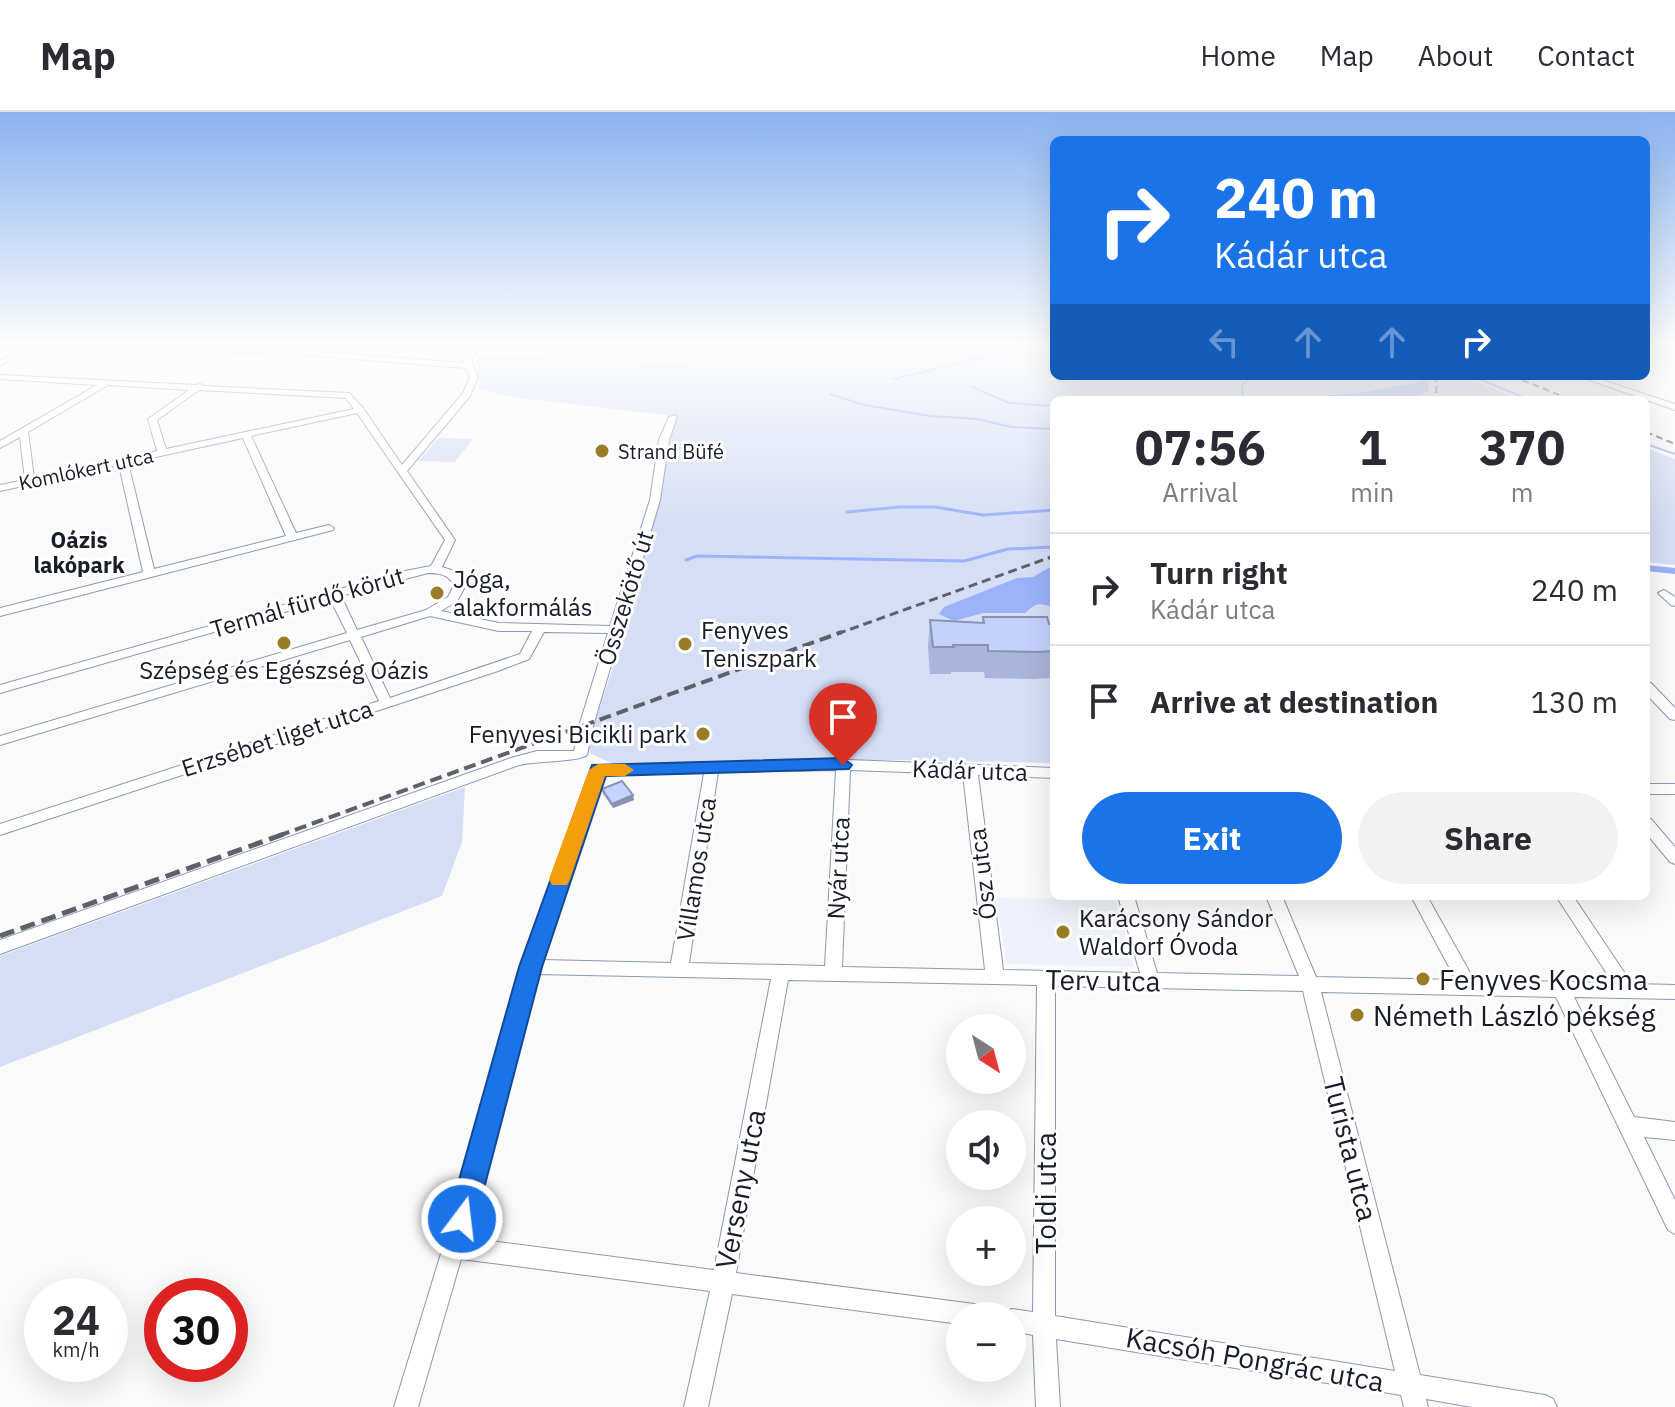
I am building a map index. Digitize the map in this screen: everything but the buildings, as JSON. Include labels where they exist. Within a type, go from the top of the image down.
[{"type":"street","points":[[0,445],[67,406]]},
{"type":"street","points":[[162,453],[152,419],[170,406]]},
{"type":"street","points":[[358,406],[450,540],[435,570]]},
{"type":"street","points":[[402,471],[457,406]]},
{"type":"street","name":"Komlókert utca","points":[[0,488],[360,410]]},
{"type":"street","name":"Összekötő út","points":[[580,755],[655,500],[664,440],[673,417]]},
{"type":"street","points":[[24,432],[30,482]]},
{"type":"street","points":[[246,435],[292,537]]},
{"type":"street","points":[[123,461],[149,573]]},
{"type":"street","points":[[0,612],[329,528]]},
{"type":"street","name":"Termál fürdő körút","points":[[0,689],[404,574],[435,570],[454,575],[459,582],[460,589],[448,604],[430,612],[0,741]]},
{"type":"street","points":[[1664,593],[1675,603]]},
{"type":"street","points":[[334,594],[386,702]]},
{"type":"street","points":[[430,612],[499,627],[615,630]]},
{"type":"street","name":"Erzsébet liget utca","points":[[0,830],[525,656],[539,629]]},
{"type":"street","points":[[1650,690],[1675,716]]},
{"type":"street","points":[[0,947],[516,761],[537,756],[580,755],[598,770],[531,967],[454,1247],[406,1407]]},
{"type":"street","name":"Kádár utca","points":[[598,770],[843,765],[1050,773]]},
{"type":"street","name":"Nyár utca","points":[[833,972],[843,765]]},
{"type":"street","name":"Villamos utca","points":[[679,969],[712,768]]},
{"type":"street","name":"Ősz utca","points":[[970,770],[995,977]]},
{"type":"street","points":[[1650,789],[1675,789]]},
{"type":"street","points":[[1650,828],[1675,858]]},
{"type":"street","points":[[1127,900],[1151,981]]},
{"type":"street","name":"Turista utca","points":[[1276,900],[1310,983],[1413,1396]]},
{"type":"street","points":[[1421,900],[1469,988]]},
{"type":"street","points":[[1567,900],[1627,990]]},
{"type":"street","name":"Terv utca","points":[[531,967],[1675,992]]},
{"type":"street","name":"Verseny utca","points":[[696,1407],[723,1283],[781,971]]},
{"type":"street","name":"Toldi utca","points":[[1046,978],[1044,1324],[1048,1407]]},
{"type":"street","points":[[1562,990],[1675,1223]]},
{"type":"street","points":[[1629,1126],[1675,1131]]},
{"type":"street","points":[[454,1247],[946,1311]]},
{"type":"street","name":"Kacsóh Pongrác utca","points":[[1026,1322],[1413,1396],[1545,1407]]},
{"type":"shaded area","points":[[591,406],[1050,406],[1050,763],[893,760],[613,764],[590,753],[588,742],[628,623],[629,581],[673,416]]},
{"type":"shaded area","points":[[438,438],[473,439],[455,462],[419,461]]},
{"type":"shaded area","points":[[1650,450],[1675,459],[1675,565],[1650,562]]},
{"type":"shaded area","points":[[465,787],[462,842],[442,896],[0,1067],[0,956]]},
{"type":"shaded area","name":"Karácsony Sándor Waldorf Óvoda","points":[[996,898],[1115,900],[1134,967],[1007,964]]},
{"type":"water","points":[[1050,567],[1050,606],[1038,604],[1025,613],[983,613],[954,621],[939,614],[944,607],[1017,578],[1033,577]]},
{"type":"waterway","points":[[873,406],[930,416],[977,419],[1011,427],[1050,429]]},
{"type":"waterway","points":[[1650,445],[1675,454]]},
{"type":"waterway","points":[[847,512],[900,507],[935,507],[983,515],[1050,510]]},
{"type":"waterway","points":[[686,560],[697,556],[964,561],[1008,549],[1050,547]]},
{"type":"waterway","points":[[1650,568],[1675,571]]},
{"type":"railway","points":[[1650,434],[1675,444]]},
{"type":"railway","points":[[837,634],[1050,557]]},
{"type":"railway","points":[[278,836],[842,632]]},
{"type":"railway","points":[[0,936],[284,834]]},
{"type":"slow traffic","points":[[559,879],[598,770],[625,770]]},
{"type":"place","name":"Strand Büfé","points":[[602,451]]},
{"type":"place","name":"Jóga, alakformálás","points":[[437,593]]},
{"type":"place","name":"Szépség és Egészség Oázis","points":[[284,643]]},
{"type":"place","name":"Fenyves Teniszpark","points":[[685,644]]},
{"type":"place","name":"Fenyvesi Bicikli park","points":[[703,734]]},
{"type":"place","name":"Karácsony Sándor Waldorf Óvoda","points":[[1063,932]]},
{"type":"place","name":"Fenyves Kocsma","points":[[1423,979]]},
{"type":"place","name":"Németh László pékség","points":[[1357,1015]]},
{"type":"district","name":"Oázis lakópark","points":[[79,552]]},
{"type":"route","points":[[462,1219],[531,967],[598,770],[843,765]]}]
